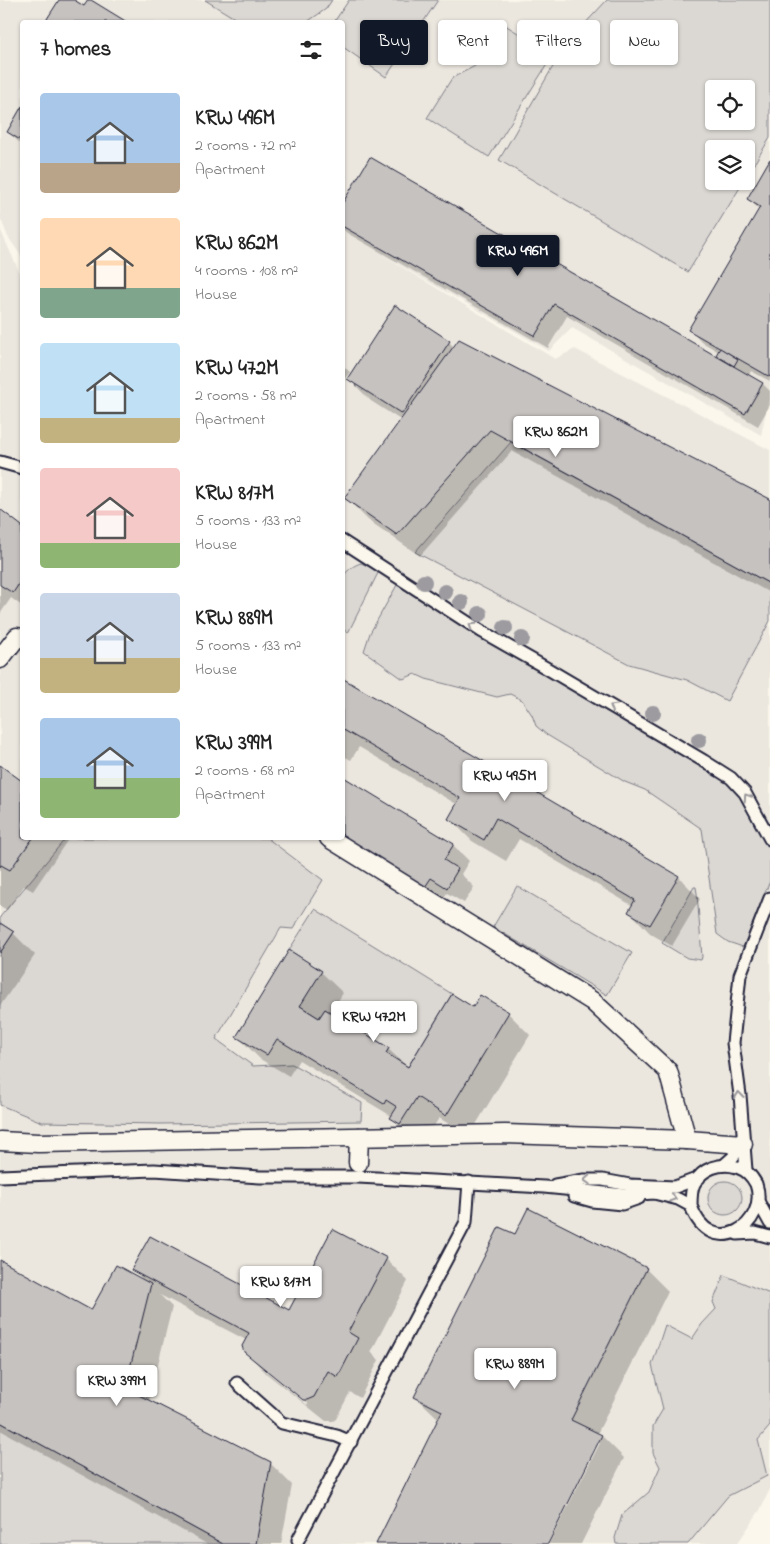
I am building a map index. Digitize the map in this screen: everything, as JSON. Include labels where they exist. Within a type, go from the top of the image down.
[{"type":"street","points":[[0,660],[17,637],[20,638]]},
{"type":"street","points":[[332,840],[592,1001],[668,1071],[687,1140]]},
{"type":"street","points":[[0,1141],[38,1143],[505,1134],[687,1140],[743,1144]]},
{"type":"street","points":[[358,1163],[359,1137]]},
{"type":"lane","points":[[0,462],[20,467]]},
{"type":"lane","points":[[345,542],[481,631],[548,668],[704,760],[731,778],[746,793],[770,839]]},
{"type":"lane","points":[[746,1170],[724,1165],[710,1168],[694,1184],[691,1206],[695,1218],[702,1226],[724,1235],[736,1233],[750,1224],[759,1209],[760,1198],[757,1187],[746,1170],[740,1095],[733,1043],[740,975],[770,898]]},
{"type":"lane","points":[[724,1165],[743,1144]]},
{"type":"lane","points":[[0,1176],[154,1170],[260,1177],[358,1177],[544,1187],[625,1195],[654,1193],[678,1199],[691,1206]]},
{"type":"lane","points":[[544,1187],[584,1180],[603,1180],[675,1187],[699,1178]]},
{"type":"lane","points":[[298,1540],[466,1222],[469,1182]]},
{"type":"lane","points":[[760,1203],[770,1223]]},
{"type":"lane","points":[[730,1234],[755,1233],[770,1237]]},
{"type":"lane","points":[[237,1383],[282,1423],[337,1436],[351,1442]]},
{"type":"shaded area","points":[[0,0],[770,0],[770,398],[761,435],[572,328],[549,351],[378,253],[555,359],[575,349],[770,450],[770,1489],[760,1510],[737,1544],[0,1544],[0,229],[20,274],[20,840],[345,840],[345,20],[20,20],[20,254],[8,237],[0,217]]},
{"type":"shaded area","points":[[205,0],[332,0],[326,9],[310,20],[238,20]]},
{"type":"shaded area","points":[[349,0],[438,0],[424,20],[360,20],[360,59],[345,48],[345,20],[335,20]]},
{"type":"shaded area","points":[[607,0],[770,0],[770,138],[755,162],[755,140],[705,140],[705,190],[738,190],[688,272],[499,160],[554,65],[600,65],[600,20],[588,20]]},
{"type":"shaded area","points":[[507,26],[517,32],[517,65],[547,65],[489,157],[427,118],[452,78],[475,66],[507,65]]},
{"type":"shaded area","points":[[369,65],[394,65],[386,77]]},
{"type":"shaded area","points":[[511,442],[770,584],[770,621],[727,701],[687,680],[629,664],[415,552]]},
{"type":"shaded area","points":[[361,563],[379,571],[348,633],[345,631],[345,575],[353,566]]},
{"type":"shaded area","points":[[397,585],[432,607],[543,669],[676,749],[735,788],[767,837],[770,845],[770,881],[743,947],[728,942],[717,934],[702,829],[645,790],[625,782],[547,735],[536,726],[532,715],[522,700],[510,694],[497,697],[426,679],[415,674],[403,679],[364,651],[370,633]]},
{"type":"shaded area","points":[[64,840],[270,840],[323,880],[293,929],[281,928],[216,1039],[253,1066],[292,1064],[362,1103],[361,1121],[160,1124],[42,1122],[0,1105],[0,953],[14,932],[0,923],[0,917]]},
{"type":"shaded area","points":[[517,886],[632,953],[607,995],[493,927]]},
{"type":"shaded area","points":[[694,887],[696,887],[697,893],[701,960],[687,958],[662,943]]},
{"type":"shaded area","points":[[315,909],[452,994],[408,1067],[386,1053],[389,1048],[325,1009],[319,1018],[300,1006],[321,971],[289,950]]},
{"type":"shaded area","points":[[725,1181],[737,1186],[742,1198],[737,1210],[725,1215],[713,1210],[708,1198],[713,1186]]},
{"type":"shaded area","points":[[724,1275],[770,1294],[770,1426],[758,1440],[767,1476],[728,1496],[688,1544],[616,1544],[615,1538],[622,1515],[649,1492],[660,1467],[653,1453],[653,1426],[663,1409],[652,1365],[665,1325],[692,1339],[702,1324],[716,1309],[713,1302]]},
{"type":"shaded area","points":[[0,1422],[223,1544],[0,1544]]},
{"type":"building","points":[[59,0],[74,0],[84,6],[88,0],[91,0],[124,20],[46,20]]},
{"type":"building","points":[[20,109],[20,140],[7,132]]},
{"type":"building","points":[[370,157],[763,383],[745,414],[554,304],[535,336],[345,228],[345,199]]},
{"type":"building","points":[[770,159],[770,377],[688,330],[760,207],[747,199],[752,190],[755,190],[755,185]]},
{"type":"building","points":[[395,305],[450,341],[402,414],[347,379]]},
{"type":"building","points":[[459,339],[770,499],[770,584],[490,430],[397,535],[345,499]]},
{"type":"building","points":[[720,348],[738,359],[734,366],[716,355]]},
{"type":"building","points":[[0,509],[20,524],[20,582],[13,593],[0,585]]},
{"type":"building","points":[[345,680],[679,876],[650,925],[628,912],[635,900],[496,818],[484,840],[448,819],[460,798],[345,731]]},
{"type":"building","points":[[0,765],[20,780],[20,840],[32,840],[10,870],[1,865],[0,867]]},
{"type":"building","points":[[345,778],[454,844],[444,860],[458,869],[447,888],[431,878],[425,887],[345,839]]},
{"type":"building","points":[[0,923],[14,932],[0,953]]},
{"type":"building","points":[[289,950],[322,971],[300,1006],[319,1018],[325,1009],[389,1048],[386,1053],[408,1067],[452,994],[473,1007],[480,995],[509,1012],[446,1116],[417,1097],[400,1124],[390,1118],[397,1107],[386,1100],[384,1104],[277,1039],[267,1055],[236,1037]]},
{"type":"building","points":[[528,1208],[647,1268],[571,1420],[602,1435],[548,1544],[376,1544],[442,1411],[414,1397],[499,1227],[515,1234]]},
{"type":"building","points":[[332,1229],[387,1258],[348,1332],[358,1338],[338,1377],[328,1371],[314,1397],[307,1400],[303,1400],[244,1352],[242,1346],[249,1333],[131,1270],[150,1236],[289,1310]]},
{"type":"building","points":[[0,1260],[91,1310],[116,1265],[151,1284],[125,1388],[271,1462],[256,1544],[223,1544],[0,1422]]}]
